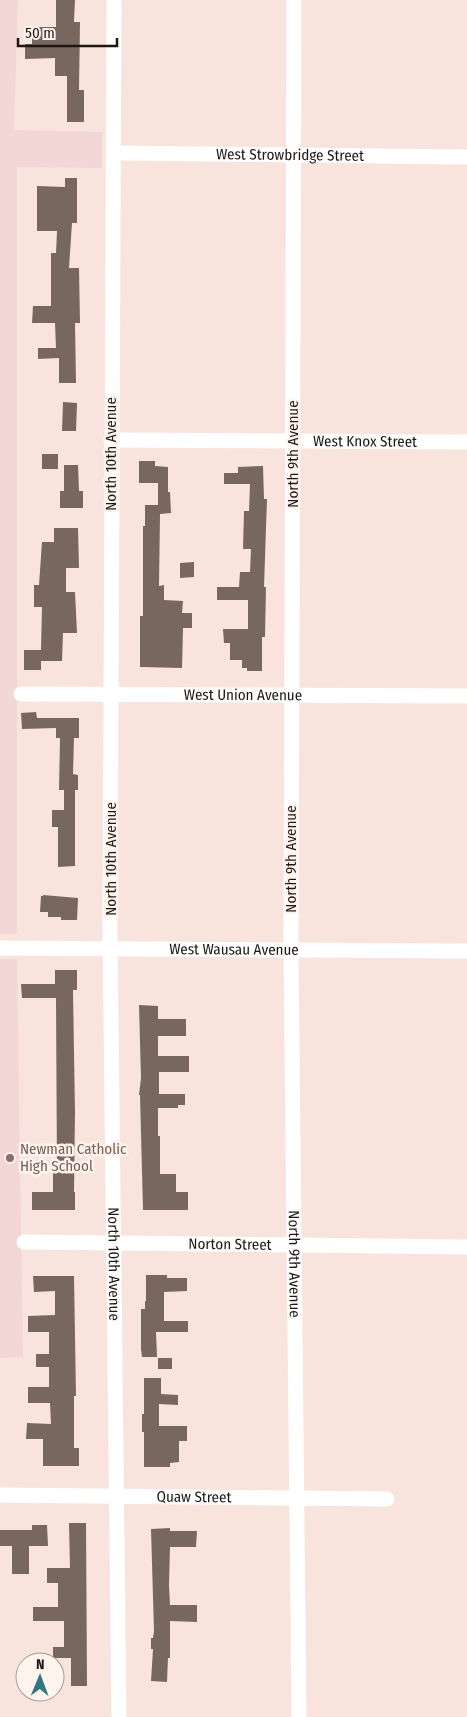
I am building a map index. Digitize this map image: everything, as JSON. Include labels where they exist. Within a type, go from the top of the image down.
[{"type":"street","name":"North 10th Avenue","points":[[114,0],[110,948],[119,1717]]},
{"type":"street","name":"North 9th Avenue","points":[[294,0],[291,950],[299,1717]]},
{"type":"street","name":"West Strowbridge Street","points":[[114,153],[467,157]]},
{"type":"street","name":"West Knox Street","points":[[112,440],[467,442]]},
{"type":"street","name":"West Union Avenue","points":[[21,694],[467,696]]},
{"type":"street","name":"West Wausau Avenue","points":[[0,948],[467,951]]},
{"type":"street","name":"Norton Street","points":[[24,1242],[467,1247]]},
{"type":"street","name":"Quaw Street","points":[[0,1495],[387,1499]]},
{"type":"shaded area","points":[[0,0],[18,0],[14,130],[102,132],[102,168],[17,167],[17,934],[0,934]]},
{"type":"shaded area","name":"Newman Catholic High School","points":[[0,959],[17,959],[23,1357],[0,1358]]},
{"type":"building","points":[[56,0],[75,0],[74,22],[80,22],[79,90],[84,90],[84,122],[67,122],[67,76],[55,76],[55,58],[25,59],[25,44],[32,44],[32,27],[56,27]]},
{"type":"building","points":[[65,178],[77,178],[77,223],[72,223],[69,268],[79,268],[80,323],[75,323],[76,383],[59,383],[59,358],[38,359],[38,348],[56,348],[55,323],[32,323],[33,306],[51,306],[51,253],[56,253],[57,231],[37,231],[37,186],[65,187]]},
{"type":"building","points":[[63,402],[77,403],[76,431],[62,431]]},
{"type":"building","points":[[42,454],[58,454],[58,469],[42,469]]},
{"type":"building","points":[[139,461],[155,461],[155,466],[168,467],[168,492],[170,492],[171,513],[160,514],[159,586],[164,585],[164,600],[183,601],[182,613],[192,613],[192,628],[183,628],[182,668],[140,667],[140,616],[143,616],[143,526],[145,526],[145,505],[158,505],[158,483],[139,483]]},
{"type":"building","points":[[64,465],[78,465],[79,491],[83,491],[83,508],[60,508],[60,491],[64,491]]},
{"type":"building","points":[[263,466],[264,499],[267,499],[264,587],[266,587],[265,637],[262,637],[262,671],[247,671],[247,668],[242,668],[242,660],[230,660],[230,643],[224,643],[223,629],[248,629],[248,600],[217,600],[217,587],[239,587],[240,572],[250,572],[251,549],[243,549],[244,511],[249,511],[250,484],[224,484],[224,473],[238,473],[238,467]]},
{"type":"building","points":[[54,528],[78,528],[79,568],[66,568],[66,592],[75,592],[77,633],[63,633],[62,661],[41,661],[41,670],[24,670],[24,650],[41,650],[42,607],[34,607],[34,585],[39,585],[42,542],[54,542]]},
{"type":"building","points":[[194,562],[194,577],[180,578],[180,563]]},
{"type":"building","points":[[36,712],[37,718],[79,718],[79,738],[74,738],[73,774],[78,775],[78,790],[75,790],[75,866],[58,867],[58,827],[52,827],[52,810],[64,810],[64,790],[59,790],[60,738],[56,738],[56,728],[22,729],[21,713]]},
{"type":"building","points":[[41,896],[78,898],[77,920],[61,920],[61,917],[48,917],[48,912],[40,912]]},
{"type":"building","points":[[55,970],[77,970],[77,990],[73,990],[75,1210],[32,1210],[32,1192],[53,1192],[53,1172],[57,1172],[56,998],[22,998],[21,984],[55,984]]},
{"type":"building","points":[[139,1005],[158,1006],[158,1019],[186,1019],[186,1036],[158,1036],[158,1056],[189,1056],[189,1072],[159,1072],[159,1094],[185,1094],[185,1105],[178,1105],[178,1108],[158,1108],[158,1136],[160,1136],[160,1174],[176,1174],[176,1192],[188,1192],[188,1210],[143,1210],[139,1095],[141,1078]]},
{"type":"building","points":[[146,1275],[167,1275],[167,1278],[187,1278],[187,1291],[164,1292],[164,1321],[188,1321],[188,1332],[156,1332],[157,1357],[142,1357],[141,1309],[145,1309]]},
{"type":"building","points":[[33,1276],[74,1276],[76,1396],[74,1396],[74,1448],[79,1448],[79,1466],[43,1466],[43,1439],[26,1439],[27,1423],[51,1424],[50,1403],[28,1403],[28,1387],[49,1387],[49,1367],[36,1367],[36,1354],[49,1354],[49,1332],[28,1332],[28,1316],[55,1315],[55,1291],[34,1292]]},
{"type":"building","points":[[158,1358],[172,1358],[172,1369],[158,1369]]},
{"type":"building","points":[[144,1378],[161,1378],[161,1394],[178,1395],[178,1405],[159,1404],[159,1426],[187,1426],[187,1441],[179,1441],[179,1462],[170,1463],[170,1467],[144,1467],[142,1414],[144,1414]]},
{"type":"building","points":[[69,1523],[86,1523],[87,1686],[71,1686],[71,1658],[65,1658],[65,1652],[53,1652],[53,1647],[64,1647],[64,1621],[33,1621],[33,1607],[58,1607],[58,1583],[47,1583],[47,1568],[70,1568]]},
{"type":"building","points":[[32,1525],[47,1525],[48,1546],[29,1546],[29,1574],[12,1574],[12,1546],[0,1546],[0,1530],[32,1530]]},
{"type":"building","points":[[170,1528],[170,1531],[197,1531],[196,1547],[170,1547],[169,1585],[170,1605],[197,1605],[197,1622],[170,1621],[170,1658],[168,1658],[167,1682],[151,1681],[153,1649],[151,1649],[151,1638],[153,1638],[154,1631],[151,1529]]},
{"type":"place","name":"Newman Catholic High School","points":[[10,1158]]}]
